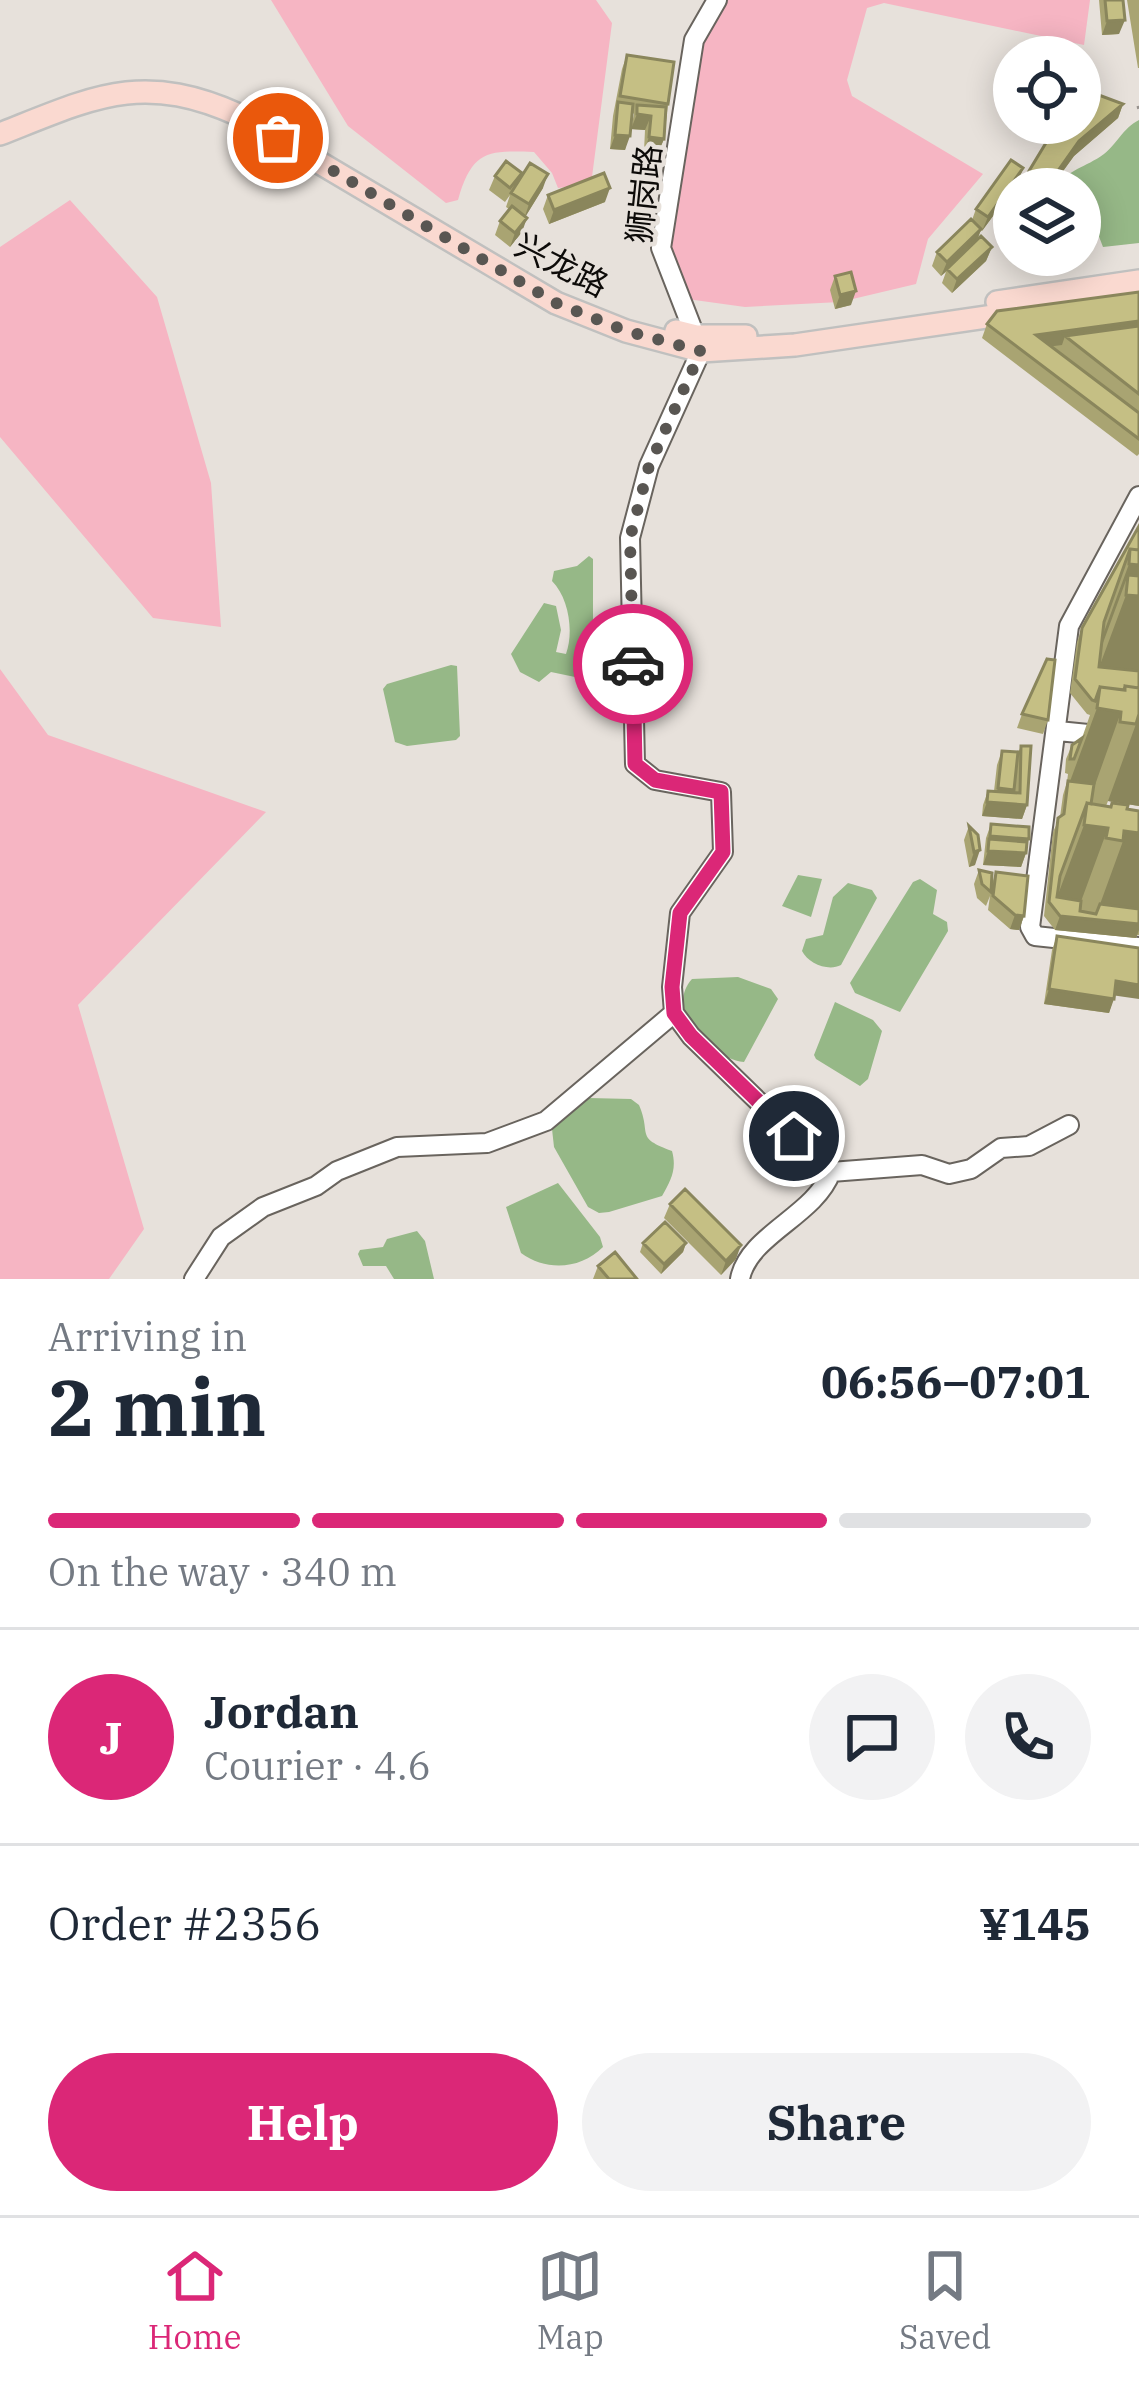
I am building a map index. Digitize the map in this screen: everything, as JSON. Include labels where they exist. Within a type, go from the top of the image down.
[{"type":"main road","name":"兴龙路","points":[[0,120],[117,80],[190,81],[257,109],[577,299],[699,344],[1139,280]]},
{"type":"main road","name":"兴龙路","points":[[0,134],[101,96],[177,92],[202,98],[239,115],[556,303],[626,331],[699,344],[795,345],[1139,294]]},
{"type":"street","name":"狮岗路","points":[[699,344],[661,248],[694,40],[717,0]]},
{"type":"street","points":[[699,344],[649,466],[630,538],[635,764],[655,780],[721,792],[723,852],[680,913],[674,1013],[691,1036],[831,1172],[922,1166],[949,1174],[971,1169],[1001,1148],[1029,1146],[1069,1125]]},
{"type":"street","points":[[1139,496],[1069,626],[1031,932],[1139,946]]},
{"type":"street","points":[[1058,731],[1139,739]]},
{"type":"street","points":[[194,1279],[221,1237],[262,1207],[316,1186],[337,1172],[397,1147],[487,1143],[546,1121],[674,1013]]},
{"type":"street","points":[[740,1279],[752,1254],[824,1191],[831,1172]]},
{"type":"shaded area","points":[[271,0],[596,0],[612,23],[592,177],[583,185],[558,188],[534,152],[493,153],[469,172],[458,200],[446,203],[348,126]]},
{"type":"shaded area","points":[[717,0],[1090,0],[1085,36],[1041,36],[884,3],[867,8],[847,80],[852,96],[983,174],[928,239],[916,284],[840,302],[745,307],[680,298],[661,248],[694,40]]},
{"type":"shaded area","points":[[1139,120],[1139,243],[1103,247],[1101,168],[1079,168],[1104,154]]},
{"type":"shaded area","points":[[70,200],[157,297],[211,483],[221,627],[153,618],[0,437],[0,247]]},
{"type":"shaded area","points":[[589,556],[593,559],[593,662],[575,677],[551,672],[539,682],[520,672],[511,654],[544,603],[556,606],[561,630],[556,652],[566,654],[568,616],[552,581],[554,571],[577,566]]},
{"type":"shaded area","points":[[457,666],[460,736],[407,746],[395,742],[383,689]]},
{"type":"shaded area","points":[[0,669],[48,735],[266,812],[78,1005],[144,1229],[109,1279],[0,1279]]},
{"type":"shaded area","points":[[798,875],[822,879],[811,917],[782,906]]},
{"type":"shaded area","points":[[920,879],[937,890],[933,914],[947,922],[948,931],[900,1012],[855,993],[850,983],[913,882]]},
{"type":"shaded area","points":[[848,883],[872,890],[877,898],[841,965],[819,965],[802,951],[806,939],[823,935],[833,897]]},
{"type":"shaded area","points":[[738,977],[771,989],[778,999],[744,1062],[706,1043],[687,1019],[683,1005],[692,979]]},
{"type":"shaded area","points":[[835,1002],[873,1020],[882,1031],[868,1079],[860,1086],[814,1055]]},
{"type":"shaded area","points":[[589,1098],[631,1099],[639,1105],[648,1138],[672,1151],[672,1174],[662,1196],[609,1212],[588,1207],[554,1147],[552,1129]]},
{"type":"shaded area","points":[[558,1183],[603,1247],[574,1264],[542,1263],[521,1253],[506,1207]]},
{"type":"shaded area","points":[[417,1231],[425,1241],[434,1279],[394,1279],[386,1266],[363,1266],[360,1250],[383,1247],[387,1239]]},
{"type":"building","points":[[1105,0],[1123,0],[1125,20],[1107,21]]},
{"type":"building","points":[[627,55],[674,62],[668,104],[620,96]]},
{"type":"building","points":[[1101,96],[1123,104],[1101,122]]},
{"type":"building","points":[[618,102],[633,104],[630,136],[615,135]]},
{"type":"building","points":[[637,105],[666,107],[664,139],[649,137],[651,116],[637,114]]},
{"type":"building","points":[[1045,144],[1077,144],[1060,168],[1031,168]]},
{"type":"building","points":[[506,161],[522,173],[510,188],[495,176]]},
{"type":"building","points":[[530,163],[548,174],[529,204],[511,193]]},
{"type":"building","points":[[604,173],[610,188],[554,210],[548,195]]},
{"type":"building","points":[[993,185],[993,210],[988,217],[976,209]]},
{"type":"building","points":[[512,206],[527,218],[515,233],[500,221]]},
{"type":"building","points":[[971,219],[981,229],[947,262],[937,252]]},
{"type":"building","points":[[981,236],[992,247],[957,279],[947,269]]},
{"type":"building","points":[[851,272],[856,291],[840,295],[835,276]]},
{"type":"building","points":[[1139,292],[1139,321],[1036,335],[1139,413],[1139,439],[987,324],[997,311]]},
{"type":"building","points":[[1139,326],[1139,394],[1065,336]]},
{"type":"building","points":[[1139,526],[1139,550],[1130,549],[1104,622],[1099,667],[1139,671],[1139,688],[1100,687],[1095,701],[1075,679],[1082,628]]},
{"type":"building","points":[[1130,549],[1139,550],[1139,565],[1129,564]]},
{"type":"building","points":[[1128,575],[1139,576],[1139,596],[1126,595]]},
{"type":"building","points":[[1047,659],[1055,660],[1048,720],[1022,714]]},
{"type":"building","points":[[1125,686],[1139,688],[1136,724],[1120,722],[1121,712],[1097,708],[1100,687],[1125,690]]},
{"type":"building","points":[[1082,738],[1074,759],[1070,759],[1072,745]]},
{"type":"building","points":[[1021,746],[1031,746],[1027,805],[987,802],[988,791],[1020,793]]},
{"type":"building","points":[[1002,751],[1018,752],[1014,790],[998,788]]},
{"type":"building","points":[[1068,781],[1094,784],[1091,804],[1087,803],[1060,876],[1057,897],[1081,901],[1080,911],[1096,914],[1100,904],[1139,909],[1139,924],[1060,916],[1049,902],[1058,818],[1064,814]]},
{"type":"building","points":[[1087,803],[1128,805],[1127,809],[1139,811],[1139,833],[1124,831],[1123,841],[1106,838],[1108,828],[1084,825]]},
{"type":"building","points":[[991,824],[1029,827],[1029,839],[990,836]]},
{"type":"building","points":[[969,826],[978,835],[980,850],[974,852]]},
{"type":"building","points":[[989,839],[1027,842],[1026,853],[988,851]]},
{"type":"building","points":[[979,870],[992,873],[991,892],[982,884]]},
{"type":"building","points":[[996,872],[1028,876],[1024,916],[1015,915],[993,896]]},
{"type":"building","points":[[1057,936],[1139,948],[1139,985],[1116,981],[1114,999],[1049,989]]},
{"type":"building","points":[[685,1189],[741,1245],[726,1261],[670,1204]]},
{"type":"building","points":[[665,1222],[686,1243],[664,1264],[643,1243]]},
{"type":"building","points":[[615,1252],[637,1279],[609,1279],[598,1266]]},
{"type":"way so far","points":[[278,138],[556,303],[626,331],[701,351],[649,466],[630,538],[633,664]]},
{"type":"route","points":[[633,664],[635,764],[655,780],[721,792],[723,852],[680,913],[674,1013],[691,1036],[794,1136]]}]
